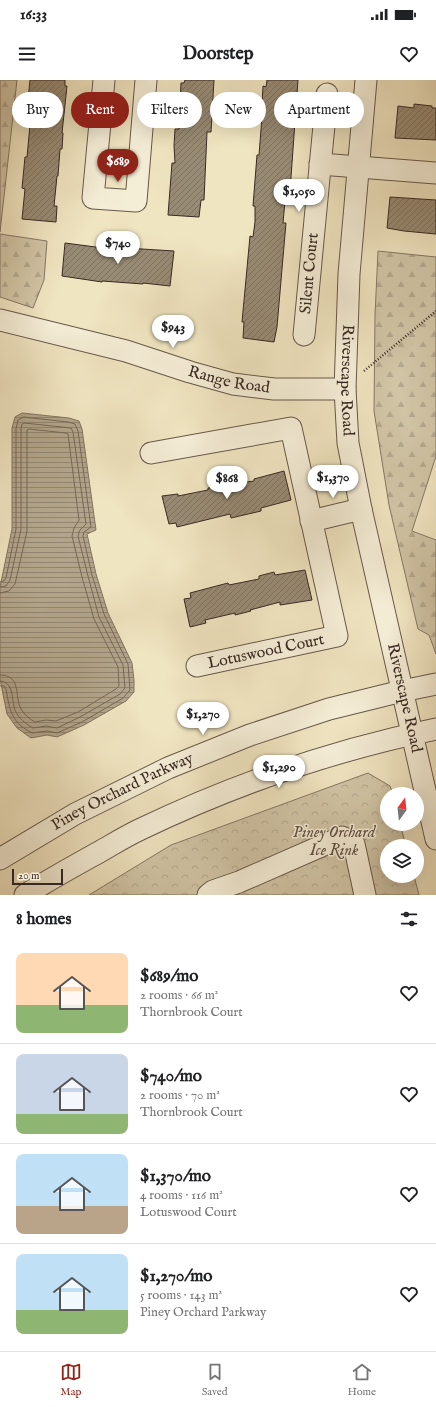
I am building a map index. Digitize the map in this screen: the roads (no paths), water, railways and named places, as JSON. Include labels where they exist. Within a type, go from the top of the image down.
[{"type":"street","points":[[104,80],[93,198],[136,201],[146,80]]},
{"type":"street","name":"Riverscape Road","points":[[366,80],[349,274],[345,389],[348,443],[436,839]]},
{"type":"street","name":"Silent Court","points":[[304,335],[324,128]]},
{"type":"street","points":[[320,164],[436,173]]},
{"type":"street","name":"Range Road","points":[[0,320],[126,351],[190,372],[233,384],[274,389],[345,389]]},
{"type":"street","name":"Lotuswood Court","points":[[151,453],[291,428],[337,636],[197,666]]},
{"type":"street","points":[[311,521],[362,509]]},
{"type":"street","name":"Piney Orchard Parkway","points":[[0,859],[75,814],[168,768],[250,735],[329,709],[436,684]]},
{"type":"street","points":[[25,895],[140,829],[260,778],[342,751],[436,729]]},
{"type":"street","points":[[208,895],[213,891],[244,889],[342,837],[354,844],[365,895]]},
{"type":"water","points":[[22,413],[69,418],[79,421],[82,429],[96,530],[87,534],[96,574],[108,613],[132,663],[134,680],[134,692],[126,701],[84,725],[57,737],[47,735],[31,738],[17,728],[7,714],[0,679],[0,587],[12,529],[12,428],[15,417]]},
{"type":"park label","name":"Piney Orchard Ice Rink","points":[[334,842]]}]
